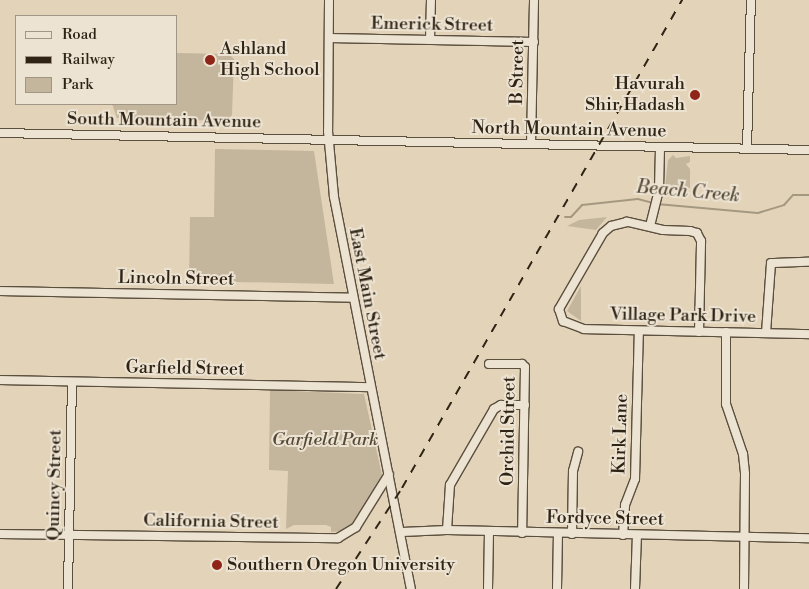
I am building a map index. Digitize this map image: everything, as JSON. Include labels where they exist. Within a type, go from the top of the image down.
[{"type":"street","name":"East Main Street","points":[[329,0],[328,139],[334,197],[369,387],[402,532],[411,589]]},
{"type":"street","points":[[430,40],[431,0]]},
{"type":"street","name":"B Street","points":[[531,144],[534,0]]},
{"type":"street","points":[[748,149],[751,0]]},
{"type":"street","name":"Emerick Street","points":[[329,38],[534,42]]},
{"type":"street","name":"South Mountain Avenue","points":[[0,133],[328,139]]},
{"type":"street","name":"North Mountain Avenue","points":[[328,139],[809,150]]},
{"type":"street","points":[[660,147],[658,194],[650,226],[690,231],[700,237],[699,332]]},
{"type":"street","name":"Village Park Drive","points":[[650,226],[622,222],[603,233],[559,309],[560,318],[580,329],[809,334]]},
{"type":"street","points":[[766,333],[771,263],[809,262]]},
{"type":"street","name":"Lincoln Street","points":[[0,291],[352,298]]},
{"type":"street","name":"Kirk Lane","points":[[623,535],[625,505],[635,479],[639,330]]},
{"type":"street","points":[[726,332],[726,404],[744,464],[744,589]]},
{"type":"street","name":"Orchid Street","points":[[489,364],[525,366],[522,533]]},
{"type":"street","name":"Garfield Street","points":[[0,380],[369,387]]},
{"type":"street","name":"Quincy Street","points":[[68,589],[72,382]]},
{"type":"street","points":[[447,530],[450,485],[494,409],[501,405],[524,406]]},
{"type":"street","points":[[572,534],[573,471],[578,452]]},
{"type":"street","name":"California Street","points":[[0,534],[338,538],[356,527],[389,474]]},
{"type":"street","name":"Fordyce Street","points":[[402,532],[447,530],[558,534],[809,538]]},
{"type":"street","points":[[488,589],[489,532]]},
{"type":"street","points":[[557,589],[558,534]]},
{"type":"street","points":[[635,589],[637,535]]},
{"type":"green space","points":[[178,53],[229,54],[234,59],[232,115],[227,121],[117,118],[112,105],[178,105]]},
{"type":"green space","points":[[215,149],[314,151],[334,284],[189,281],[190,217],[214,217]]},
{"type":"green space","points":[[673,155],[676,158],[690,156],[690,162],[686,164],[690,169],[690,188],[665,187],[668,160]]},
{"type":"green space","points":[[607,217],[596,230],[567,226],[579,220]]},
{"type":"green space","points":[[581,286],[581,321],[567,311]]},
{"type":"green space","name":"Garfield Park","points":[[270,390],[364,394],[382,475],[355,523],[344,531],[331,532],[331,527],[326,525],[294,525],[286,529],[288,471],[269,470]]},
{"type":"waterway","name":"Beach Creek","points":[[657,204],[758,213],[784,205],[793,195],[809,195]]},
{"type":"waterway","name":"Beach Creek","points":[[565,217],[571,217],[582,205],[638,199],[653,203]]},
{"type":"railway","points":[[336,589],[402,488],[682,0]]},
{"type":"place","name":"Ashland High School","points":[[210,60]]},
{"type":"place","name":"Havurah Shir Hadash","points":[[695,95]]},
{"type":"place","name":"Southern Oregon University","points":[[217,565]]}]
